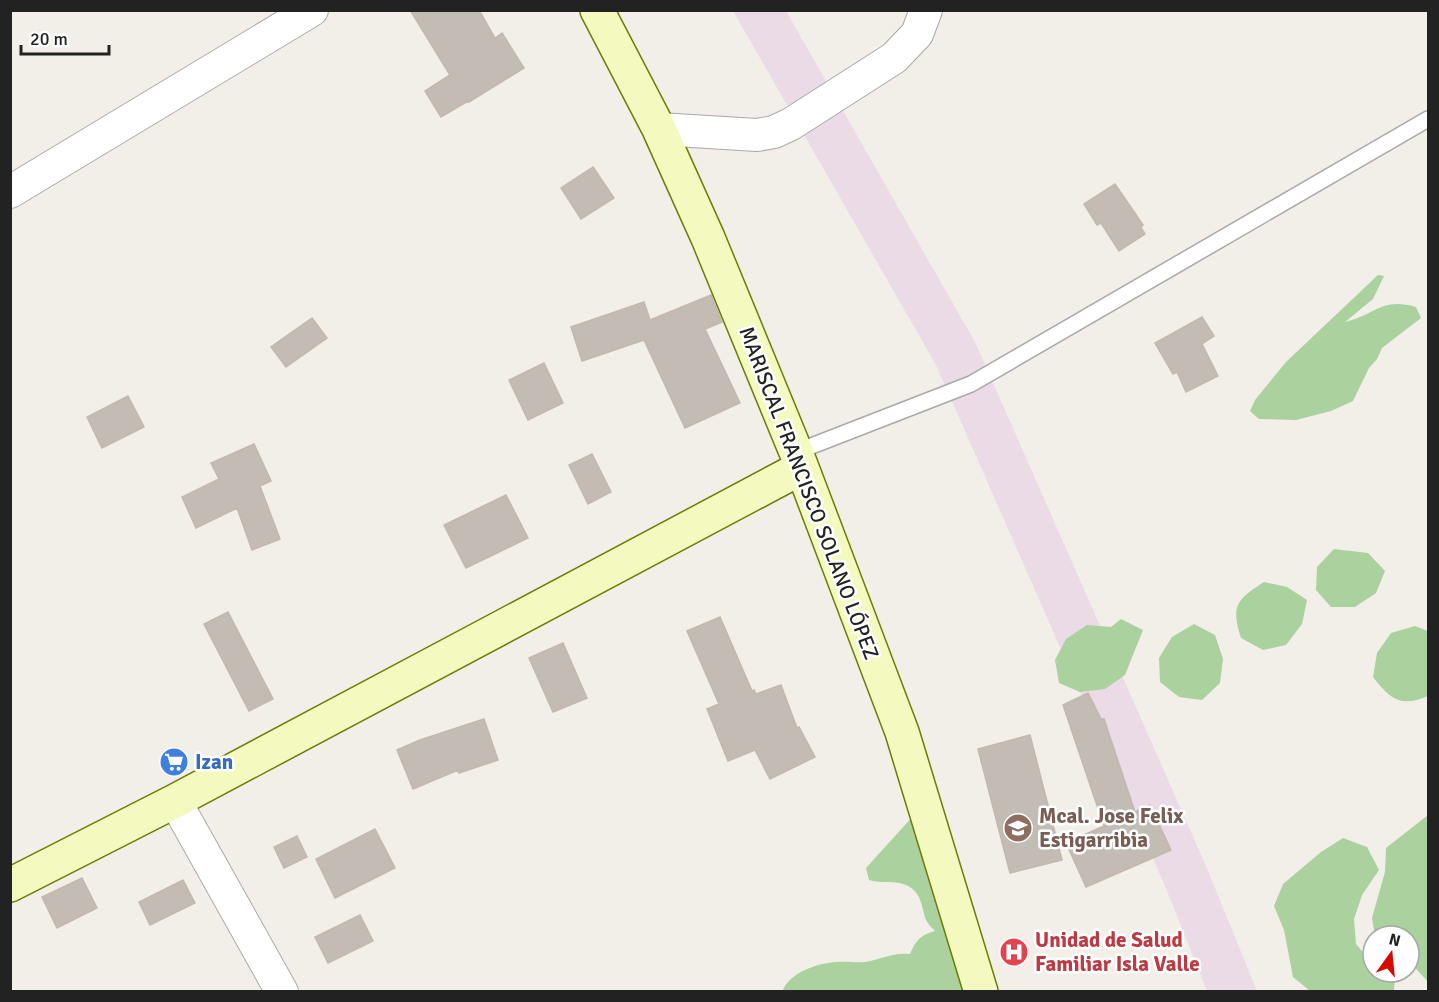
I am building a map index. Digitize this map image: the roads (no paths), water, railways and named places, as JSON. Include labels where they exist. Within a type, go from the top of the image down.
[{"type":"street","points":[[10,192],[312,10]]},
{"type":"street","name":"MARISCAL FRANCISCO SOLANO LÓPEZ","points":[[597,10],[659,129],[708,238],[798,460],[902,732],[981,992]]},
{"type":"street","points":[[659,129],[757,135],[774,132],[791,124],[894,58],[917,34],[926,10]]},
{"type":"street","points":[[10,885],[175,801],[798,460]]},
{"type":"street","points":[[175,801],[282,992]]},
{"type":"lane","points":[[798,460],[971,384],[1428,119]]},
{"type":"place","name":"Izan","points":[[174,762]]},
{"type":"place","name":"Mcal. Jose Felix Estigarribia","points":[[1018,828]]},
{"type":"place","name":"Unidad de Salud Familiar Isla Valle","points":[[1014,952]]}]
